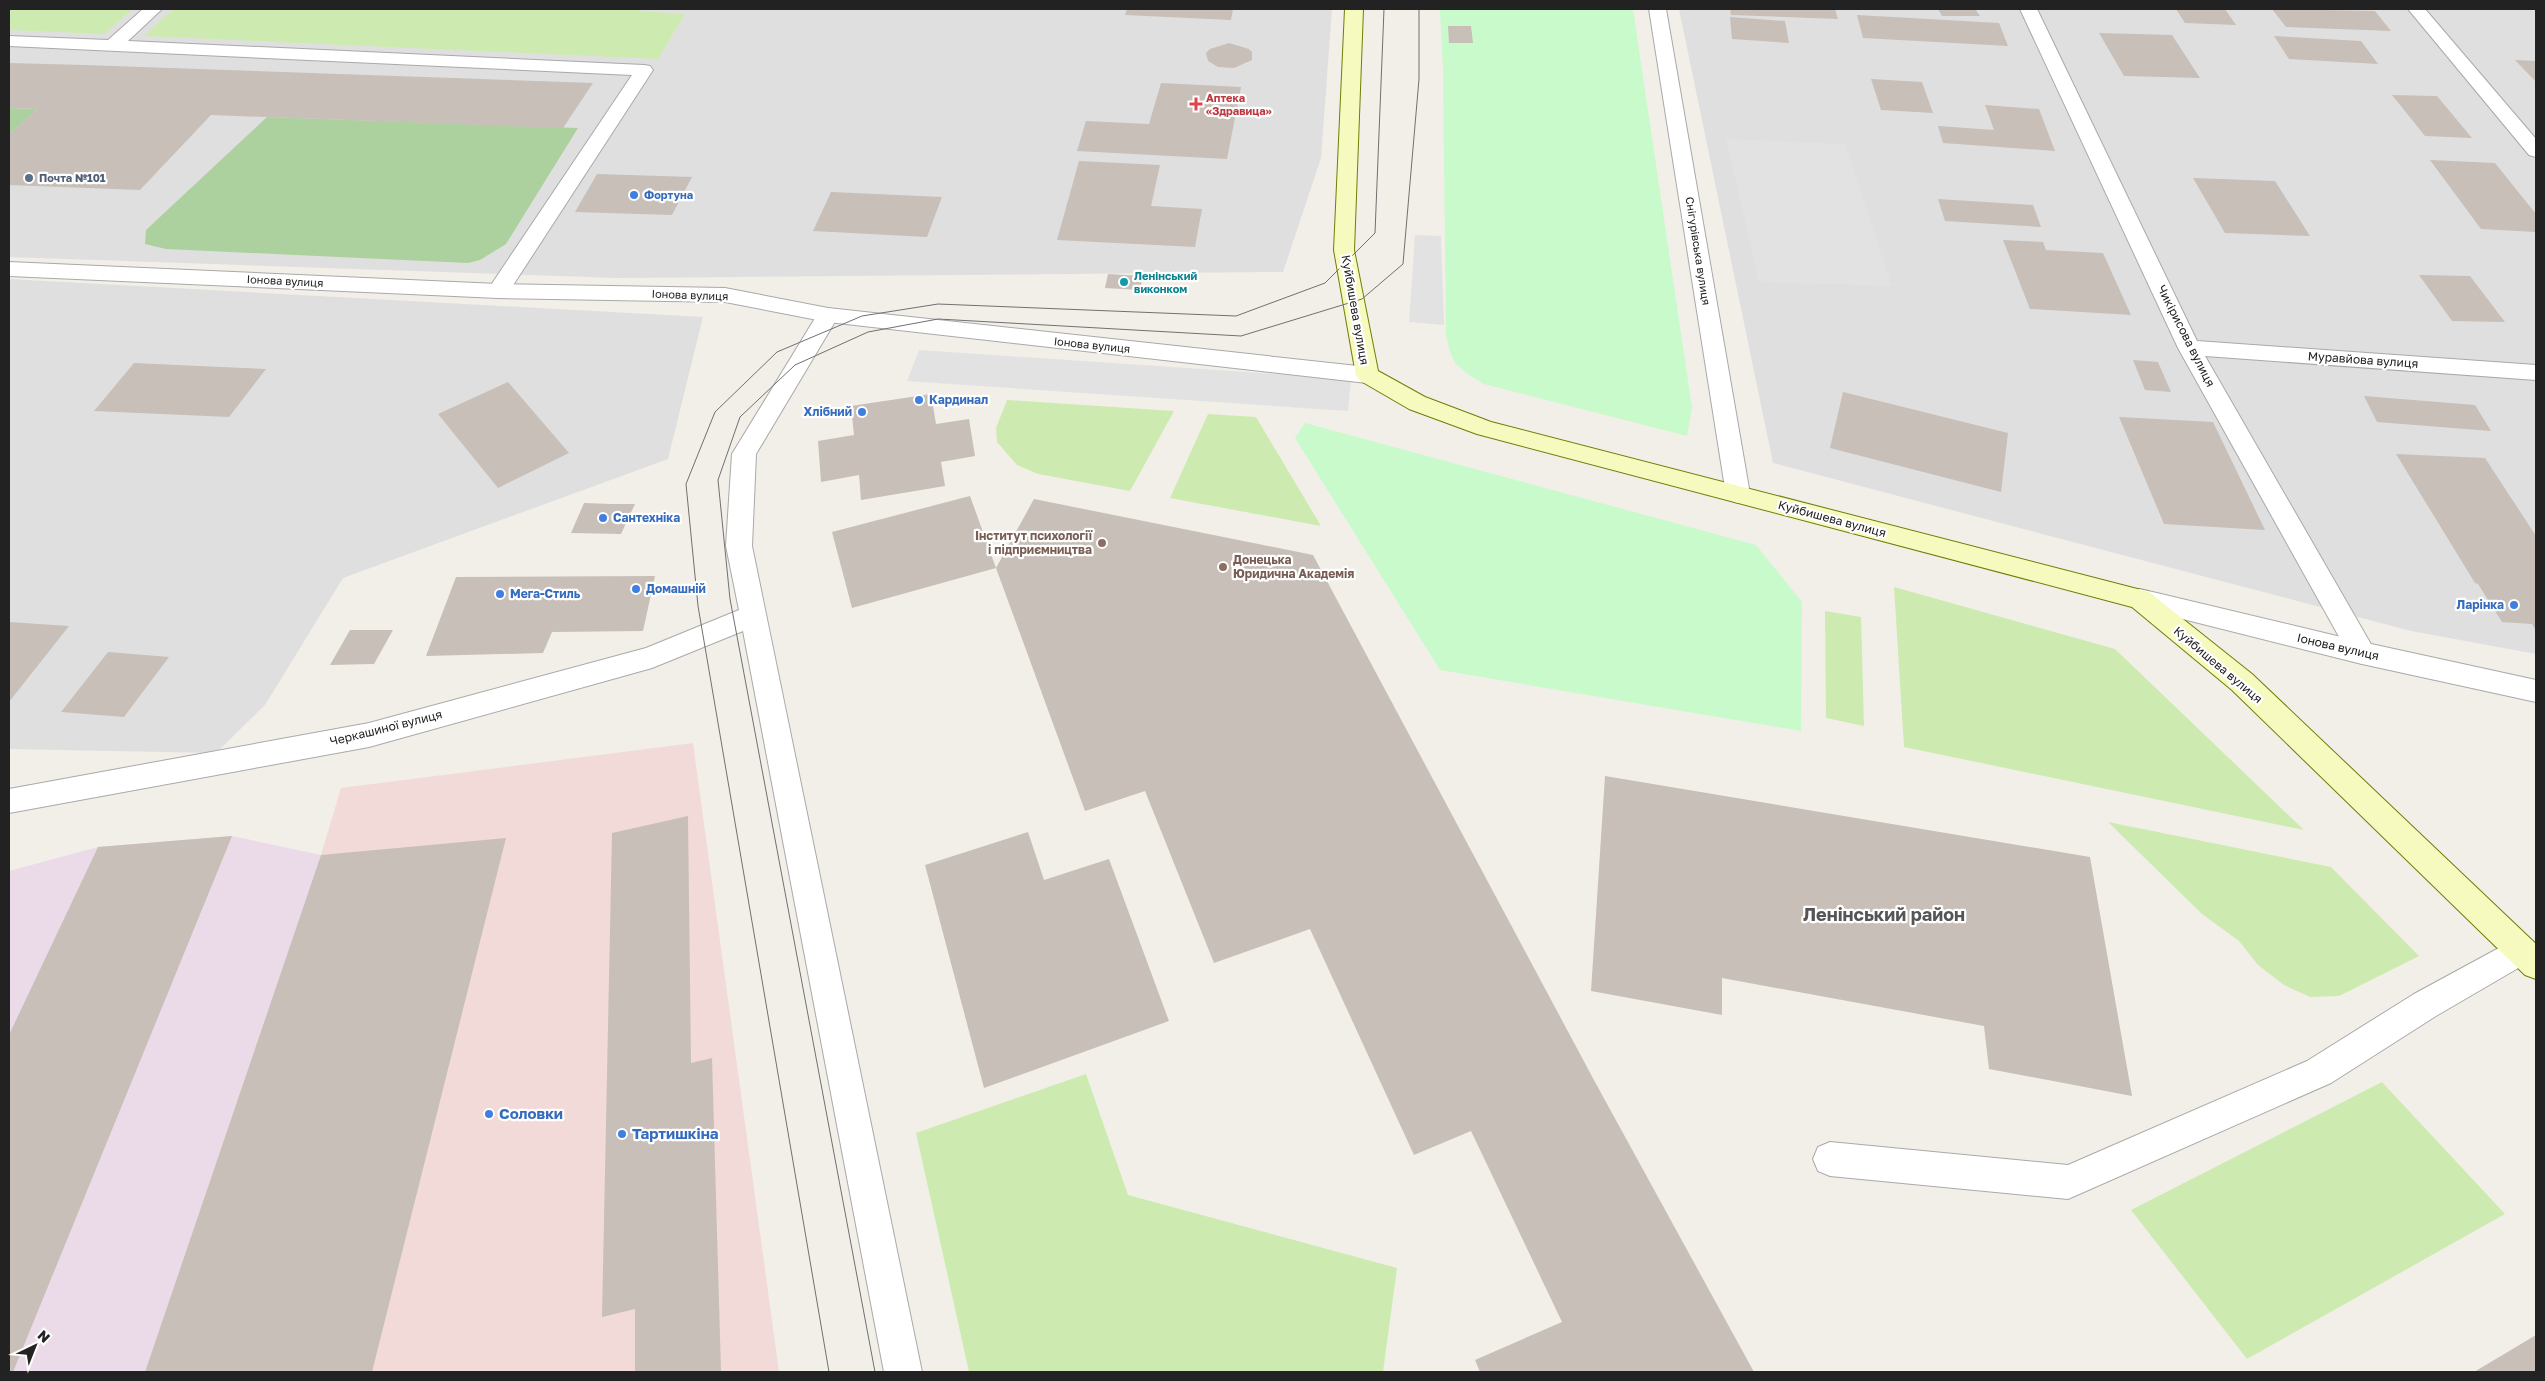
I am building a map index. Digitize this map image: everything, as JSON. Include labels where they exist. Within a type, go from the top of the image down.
[{"type":"main road","name":"Куйбишева вулиця","points":[[1354,9],[1344,250],[1367,375],[1417,403],[1485,428],[2140,599],[2242,682],[2529,957]]},
{"type":"street","points":[[112,46],[153,9]]},
{"type":"street","name":"Снігурівська вулиця","points":[[1657,9],[1738,494]]},
{"type":"street","name":"Чикірисова вулиця","points":[[2028,9],[2189,348],[2362,653]]},
{"type":"street","points":[[2416,9],[2536,151]]},
{"type":"street","points":[[9,41],[644,70],[498,291]]},
{"type":"street","name":"Іонова вулиця","points":[[9,268],[498,291],[725,295],[828,315],[1367,375]]},
{"type":"street","points":[[828,315],[744,454],[739,546],[904,1372]]},
{"type":"street","name":"Муравйова вулиця","points":[[2189,348],[2536,372]]},
{"type":"street","name":"Іонова вулиця","points":[[2140,599],[2362,653],[2536,691]]},
{"type":"street","name":"Черкашиної вулиця","points":[[9,802],[369,735],[652,657],[752,616]]},
{"type":"street","points":[[1830,1159],[2068,1182],[2319,1072],[2425,1006],[2529,957]]},
{"type":"shaded area","points":[[9,9],[1332,9],[1321,158],[1283,272],[618,278],[9,257]]},
{"type":"shaded area","points":[[1679,9],[2536,9],[2536,654],[2411,631],[1773,463]]},
{"type":"shaded area","points":[[1726,139],[1845,144],[1892,286],[1759,282]]},
{"type":"shaded area","points":[[1415,235],[1441,236],[1444,325],[1409,322]]},
{"type":"shaded area","points":[[9,279],[703,317],[668,459],[343,578],[265,705],[216,753],[9,749]]},
{"type":"shaded area","points":[[919,350],[1351,379],[1348,411],[907,381]]},
{"type":"shaded area","name":"Соловки","points":[[693,743],[779,1372],[145,1372],[321,855],[341,788]]},
{"type":"shaded area","points":[[232,836],[321,855],[145,1372],[9,1372],[9,871],[98,847]]},
{"type":"green space","points":[[9,9],[133,9],[104,34],[9,30]]},
{"type":"green space","points":[[173,9],[641,9],[640,11],[685,14],[658,59],[144,36]]},
{"type":"green space","points":[[1440,9],[1633,9],[1692,408],[1687,436],[1484,384],[1469,375],[1455,363],[1446,336],[1443,69]]},
{"type":"green space","points":[[9,108],[37,109],[9,135]]},
{"type":"green space","points":[[267,117],[578,128],[506,244],[480,260],[468,263],[166,249],[145,244],[146,230]]},
{"type":"green space","points":[[1007,400],[1174,411],[1130,491],[1038,474],[1017,465],[997,442],[996,428]]},
{"type":"green space","points":[[1208,414],[1256,417],[1321,526],[1170,498]]},
{"type":"green space","points":[[1305,423],[1756,545],[1802,602],[1801,731],[1440,670],[1295,438]]},
{"type":"green space","points":[[1894,587],[2115,649],[2304,830],[1904,747]]},
{"type":"green space","points":[[1825,611],[1861,617],[1864,726],[1826,718]]},
{"type":"green space","points":[[2108,822],[2331,867],[2419,956],[2339,996],[2310,997],[2284,985],[2258,965],[2239,941],[2202,914]]},
{"type":"green space","points":[[1086,1074],[1128,1195],[1397,1268],[1383,1372],[969,1372],[916,1133]]},
{"type":"green space","points":[[2382,1082],[2505,1214],[2247,1359],[2131,1210]]},
{"type":"building","points":[[1127,9],[1233,9],[1231,20],[1125,15]]},
{"type":"building","points":[[1730,9],[1835,9],[1838,19],[1731,15]]},
{"type":"building","points":[[1938,9],[1975,9],[1980,16],[1942,16]]},
{"type":"building","points":[[2176,9],[2225,9],[2236,25],[2185,23]]},
{"type":"building","points":[[2272,9],[2375,11],[2391,31],[2286,27]]},
{"type":"building","points":[[1857,15],[1999,23],[2008,46],[1863,38]]},
{"type":"building","points":[[1730,17],[1785,21],[1789,43],[1732,39]]},
{"type":"building","points":[[1448,26],[1471,26],[1473,43],[1449,43]]},
{"type":"building","points":[[2099,33],[2172,35],[2200,78],[2124,76]]},
{"type":"building","points":[[2274,36],[2361,41],[2378,64],[2289,59]]},
{"type":"building","points":[[1229,43],[1249,49],[1252,52],[1252,60],[1234,68],[1218,67],[1208,61],[1206,53],[1210,49]]},
{"type":"building","points":[[2515,60],[2536,61],[2536,82]]},
{"type":"building","points":[[9,63],[593,83],[563,128],[211,115],[140,190],[9,185],[9,135],[37,109],[9,108]]},
{"type":"building","points":[[1871,79],[1922,82],[1933,113],[1881,110]]},
{"type":"building","name":"Аптека «Здравица»","points":[[1161,83],[1241,87],[1227,159],[1077,151],[1086,121],[1149,124]]},
{"type":"building","points":[[2392,95],[2437,96],[2472,138],[2425,136]]},
{"type":"building","points":[[1985,105],[2039,109],[2055,151],[1943,143],[1938,126],[1994,130]]},
{"type":"building","points":[[2430,160],[2495,163],[2536,214],[2536,232],[2481,229]]},
{"type":"building","points":[[1079,161],[1160,165],[1151,206],[1202,209],[1195,247],[1057,240]]},
{"type":"building","name":"Фортуна","points":[[597,174],[692,177],[672,215],[575,212]]},
{"type":"building","points":[[2193,178],[2275,181],[2310,236],[2225,233]]},
{"type":"building","points":[[831,192],[942,197],[927,237],[813,231]]},
{"type":"building","points":[[1938,199],[2033,205],[2041,227],[1945,221]]},
{"type":"building","points":[[2003,240],[2043,242],[2046,250],[2103,253],[2131,315],[2030,309]]},
{"type":"building","name":"Ленінський виконком","points":[[1108,274],[1143,276],[1140,290],[1105,288]]},
{"type":"building","points":[[2419,275],[2470,276],[2505,322],[2452,321]]},
{"type":"building","points":[[2133,360],[2158,362],[2171,392],[2145,390]]},
{"type":"building","points":[[134,363],[266,369],[229,417],[94,411]]},
{"type":"building","points":[[508,382],[569,453],[498,488],[438,414]]},
{"type":"building","points":[[1843,392],[2008,433],[2001,492],[1830,448]]},
{"type":"building","points":[[931,394],[936,424],[969,419],[975,456],[941,462],[945,486],[861,500],[859,475],[821,482],[818,441],[854,435],[851,406]]},
{"type":"building","points":[[2364,396],[2475,405],[2491,431],[2377,422]]},
{"type":"building","points":[[2119,417],[2213,422],[2265,530],[2164,524]]},
{"type":"building","points":[[2396,454],[2485,458],[2536,536],[2536,631],[2532,624],[2502,622],[2478,584],[2475,583]]},
{"type":"building","points":[[970,496],[996,568],[852,608],[832,532]]},
{"type":"building","points":[[1034,499],[1313,555],[1595,1082],[1754,1372],[1480,1372],[1475,1360],[1562,1322],[1471,1131],[1414,1155],[1310,929],[1214,963],[1145,791],[1085,811],[996,568]]},
{"type":"building","name":"Сантехніка","points":[[584,503],[635,504],[621,534],[571,533]]},
{"type":"building","points":[[655,576],[643,631],[552,632],[543,653],[426,656],[456,577]]},
{"type":"building","points":[[9,622],[69,626],[9,702]]},
{"type":"building","points":[[350,630],[393,630],[374,664],[330,665]]},
{"type":"building","points":[[108,652],[169,657],[124,717],[61,712]]},
{"type":"building","points":[[1605,776],[2090,857],[2132,1096],[1989,1069],[1984,1026],[1722,978],[1722,1015],[1591,991]]},
{"type":"building","points":[[688,816],[691,1063],[712,1058],[721,1372],[635,1372],[635,1309],[602,1317],[612,833]]},
{"type":"building","points":[[1028,832],[1044,880],[1109,859],[1169,1021],[984,1088],[925,865]]},
{"type":"building","points":[[232,836],[13,1372],[9,1372],[9,1035],[98,847]]},
{"type":"building","points":[[506,838],[372,1372],[145,1372],[321,855]]},
{"type":"building","points":[[2536,1335],[2536,1372],[2474,1372]]},
{"type":"tram line","points":[[829,1372],[698,606],[686,484],[715,412],[777,352],[862,316],[938,304],[1236,316],[1325,283],[1375,233],[1384,9]]},
{"type":"tram line","points":[[875,1372],[730,599],[718,480],[740,417],[795,365],[868,332],[938,319],[1241,336],[1362,299],[1403,264],[1419,79],[1419,9]]},
{"type":"place","name":"Аптека «Здравица»","points":[[1196,104]]},
{"type":"place","name":"Почта №101","points":[[29,178]]},
{"type":"place","name":"Фортуна","points":[[634,195]]},
{"type":"place","name":"Ленінський виконком","points":[[1124,282]]},
{"type":"place","name":"Кардинал","points":[[919,400]]},
{"type":"place","name":"Хлібний","points":[[862,412]]},
{"type":"place","name":"Сантехніка","points":[[603,518]]},
{"type":"place","name":"Інститут психології і підприємництва","points":[[1102,543]]},
{"type":"place","name":"Донецька Юридична Академія","points":[[1223,567]]},
{"type":"place","name":"Домашній","points":[[636,589]]},
{"type":"place","name":"Мега-Стиль","points":[[500,594]]},
{"type":"place","name":"Ларінка","points":[[2514,605]]},
{"type":"place","name":"Соловки","points":[[489,1114]]},
{"type":"place","name":"Тартишкіна","points":[[622,1134]]},
{"type":"district","name":"Ленінський район","points":[[1884,915]]}]
